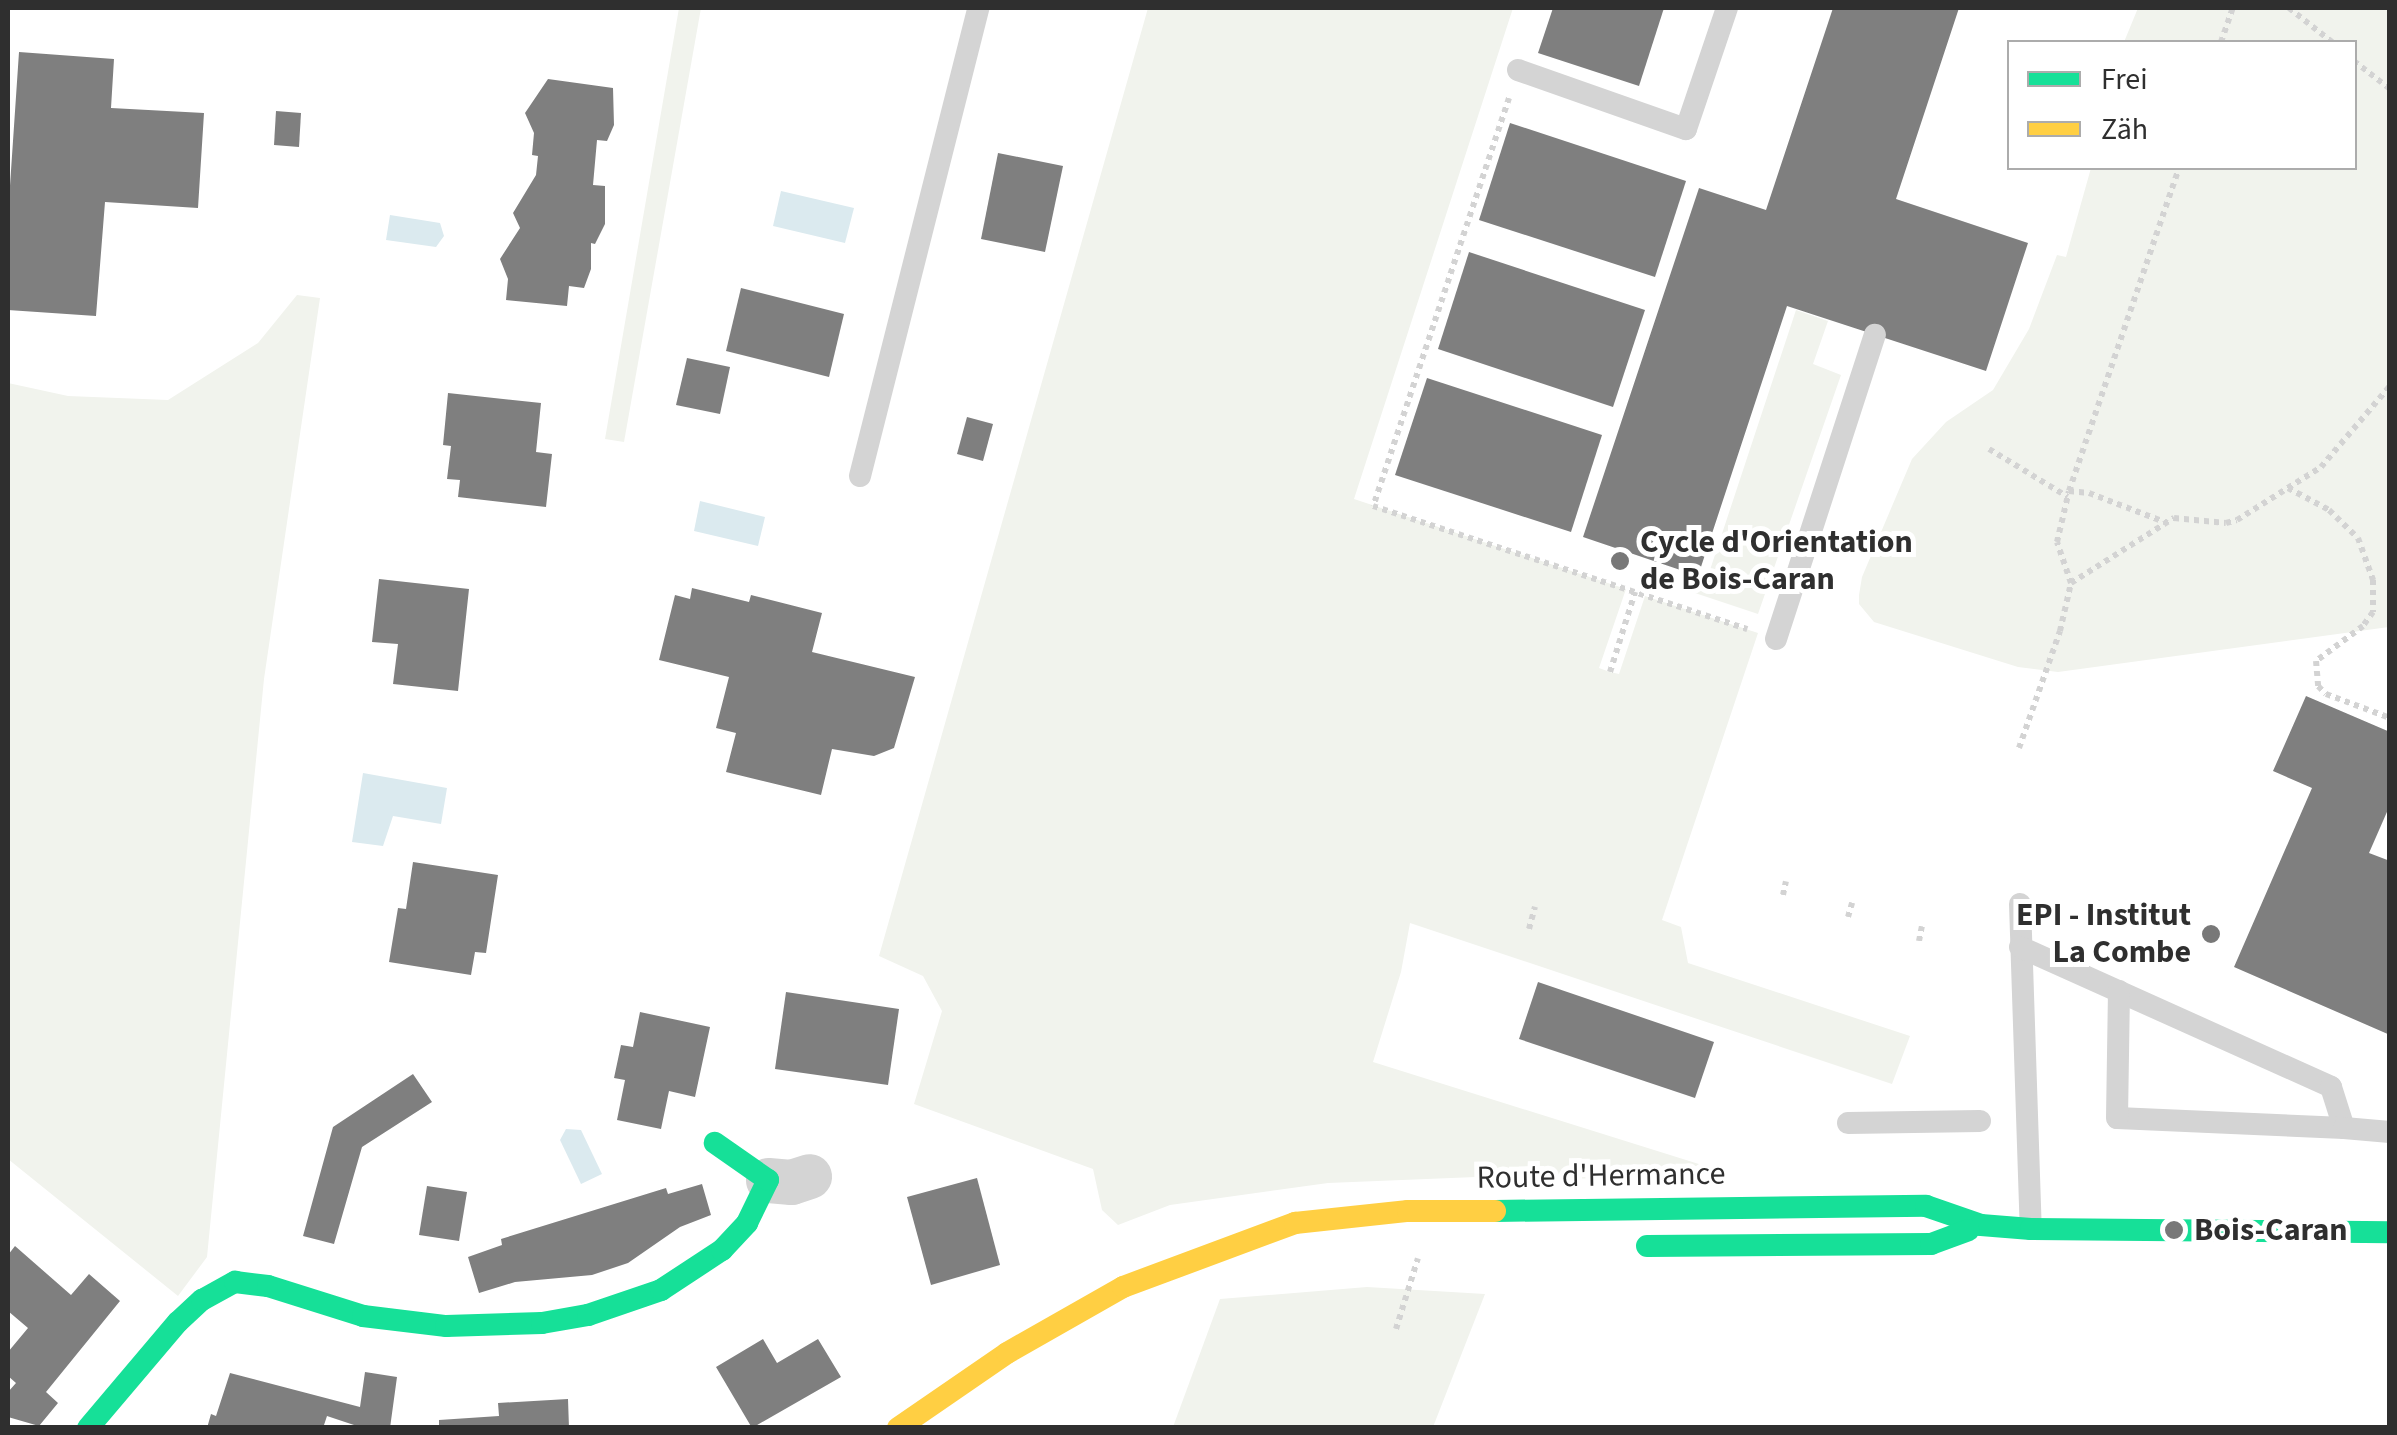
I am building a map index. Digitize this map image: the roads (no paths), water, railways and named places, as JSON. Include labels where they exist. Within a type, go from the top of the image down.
[{"type":"main road","points":[[88,1428],[178,1322],[202,1300],[235,1282],[268,1286],[363,1316],[446,1326],[542,1323],[588,1315],[661,1290],[722,1250],[789,1178],[715,1143]]},
{"type":"main road","name":"Route d'Hermance","points":[[898,1428],[1069,1316],[1123,1288],[1296,1222],[1408,1211],[1926,1206],[1981,1225],[2031,1229],[2390,1232]]},
{"type":"main road","name":"Route d'Hermance","points":[[1618,1246],[1932,1244],[1981,1225]]},
{"type":"main road","name":"Route d'Hermance","points":[[1224,1251],[1298,1250]]},
{"type":"lane","points":[[860,476],[978,8]]},
{"type":"lane","points":[[1518,70],[1686,129],[1727,8]]},
{"type":"lane","points":[[1776,639],[1875,336]]},
{"type":"lane","points":[[2020,904],[2031,1229]]},
{"type":"lane","points":[[2020,946],[2331,1086],[2344,1128]]},
{"type":"lane","points":[[2118,991],[2118,1118],[2390,1132]]},
{"type":"lane","points":[[1848,1122],[1980,1121]]},
{"type":"place","name":"Cycle d'Orientation de Bois-Caran","points":[[1620,561]]},
{"type":"place","name":"EPI - Institut La Combe","points":[[2211,934]]},
{"type":"place","name":"Bois-Caran","points":[[2174,1230]]}]
